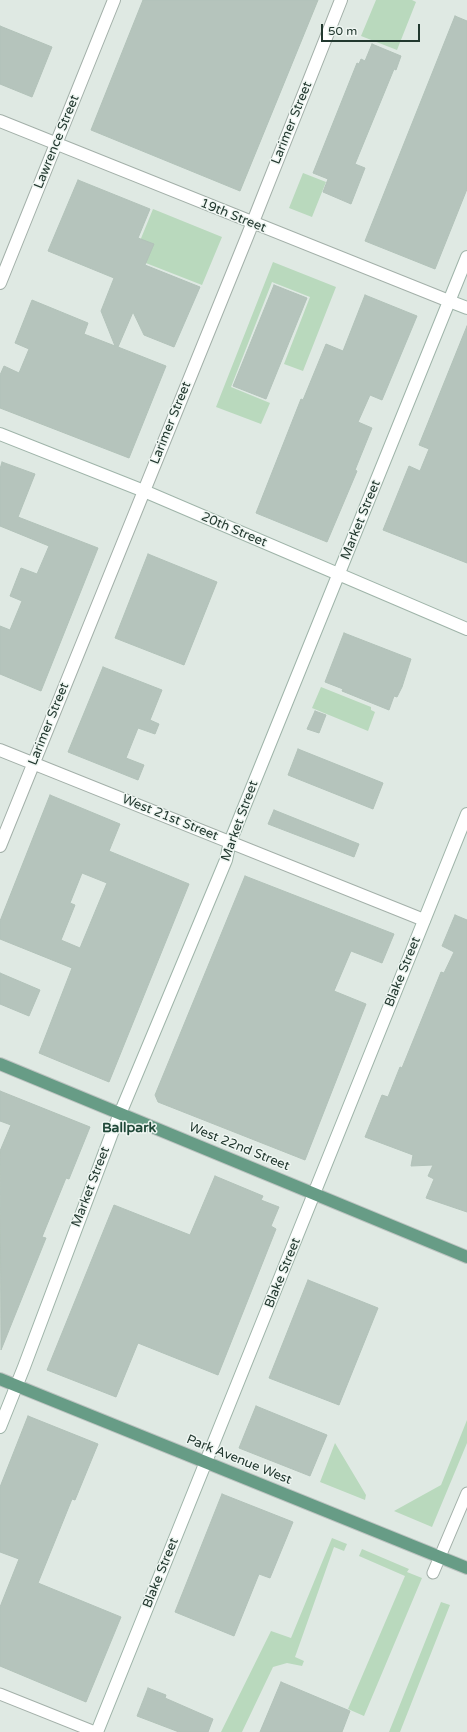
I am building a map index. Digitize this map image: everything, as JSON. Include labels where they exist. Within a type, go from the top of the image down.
[{"type":"main road","name":"Lawrence Street","points":[[0,283],[114,0]]},
{"type":"main road","name":"Larimer Street","points":[[0,846],[341,0]]},
{"type":"main road","name":"19th Street","points":[[0,121],[252,224],[467,308]]},
{"type":"main road","name":"Market Street","points":[[0,1426],[17,1386],[120,1113],[226,860],[230,842],[467,257]]},
{"type":"main road","name":"20th Street","points":[[0,434],[144,491],[467,629]]},
{"type":"main road","name":"West 21st Street","points":[[0,750],[424,920]]},
{"type":"main road","name":"Blake Street","points":[[96,1732],[467,814]]},
{"type":"main road","name":"West 22nd Street","points":[[0,1064],[467,1257]]},
{"type":"main road","name":"Park Avenue West","points":[[0,1379],[467,1568]]},
{"type":"street","points":[[433,1573],[467,1493]]},
{"type":"street","points":[[0,1694],[96,1732]]},
{"type":"green space","points":[[376,0],[412,0],[416,2],[397,50],[361,36]]},
{"type":"green space","points":[[303,173],[326,182],[312,217],[289,208]]},
{"type":"green space","points":[[153,209],[222,237],[202,285],[133,258]]},
{"type":"green space","points":[[273,262],[336,287],[303,371],[284,364],[310,297],[272,282],[231,387],[270,403],[261,424],[216,407]]},
{"type":"green space","points":[[321,687],[371,707],[371,710],[375,712],[368,731],[312,708]]},
{"type":"green space","points":[[467,1420],[467,1443],[432,1527],[394,1511],[441,1485]]},
{"type":"green space","points":[[335,1443],[366,1495],[365,1500],[320,1482]]},
{"type":"green space","points":[[332,1538],[347,1544],[344,1551],[334,1547],[295,1657],[304,1661],[302,1666],[287,1663],[273,1667],[242,1732],[221,1732],[271,1631],[291,1638]]},
{"type":"green space","points":[[362,1549],[409,1569],[407,1572],[422,1578],[364,1716],[348,1709],[405,1576],[359,1556]]},
{"type":"green space","points":[[441,1602],[450,1605],[400,1732],[389,1732]]},
{"type":"building","points":[[143,0],[318,0],[240,191],[91,130]]},
{"type":"building","points":[[455,16],[467,21],[467,189],[435,269],[365,241]]},
{"type":"building","points":[[0,26],[52,47],[32,97],[0,84]]},
{"type":"building","points":[[372,44],[401,56],[396,70],[394,69],[355,164],[365,168],[351,204],[323,192],[328,179],[313,173],[357,63],[359,64],[361,59],[365,61]]},
{"type":"building","points":[[78,180],[150,209],[138,238],[154,244],[145,265],[200,287],[174,347],[144,335],[133,312],[118,347],[166,366],[129,458],[0,408],[0,375],[4,366],[19,373],[29,349],[15,343],[32,300],[88,323],[84,334],[115,346],[101,311],[114,278],[48,251]]},
{"type":"building","points":[[274,285],[307,298],[266,399],[233,386]]},
{"type":"building","points":[[365,295],[417,316],[382,400],[370,395],[358,422],[372,428],[355,470],[357,471],[327,542],[256,513],[301,399],[303,400],[326,344],[343,351]]},
{"type":"building","points":[[467,326],[467,563],[383,530],[409,466],[420,471],[429,449],[419,445]]},
{"type":"building","points":[[2,462],[35,474],[18,517],[98,548],[41,691],[0,674],[0,626],[10,630],[22,601],[10,596],[21,568],[37,574],[49,546],[0,526],[0,469]]},
{"type":"building","points":[[148,554],[217,582],[184,665],[115,638]]},
{"type":"building","points":[[344,633],[411,659],[402,687],[397,697],[394,696],[389,710],[342,691],[343,689],[325,682]]},
{"type":"building","points":[[103,667],[162,690],[150,720],[159,724],[155,734],[138,728],[126,758],[144,765],[138,780],[68,752]]},
{"type":"building","points":[[315,711],[326,715],[319,733],[307,729]]},
{"type":"building","points":[[298,749],[383,783],[373,809],[288,775]]},
{"type":"building","points":[[50,795],[120,824],[109,851],[189,884],[109,1082],[39,1053],[72,968],[0,939],[0,921]],"holes":[[[82,873],[107,883],[80,948],[61,940],[75,905],[70,903]]]},
{"type":"building","points":[[274,810],[359,844],[354,857],[268,824]]},
{"type":"building","points":[[245,876],[394,934],[382,963],[351,951],[334,991],[366,1004],[305,1160],[158,1102],[155,1095]]},
{"type":"building","points":[[455,915],[467,920],[467,1212],[426,1198],[434,1179],[428,1176],[433,1165],[411,1166],[413,1155],[365,1137],[382,1095],[388,1097],[400,1067],[402,1068],[441,972],[444,973],[454,952],[442,946]]},
{"type":"building","points":[[0,973],[40,990],[29,1016],[0,1004]]},
{"type":"building","points":[[0,1091],[90,1127],[69,1179],[66,1178],[42,1237],[46,1238],[1,1350],[0,1151],[11,1125],[0,1121]]},
{"type":"building","points":[[215,1176],[263,1196],[261,1200],[279,1207],[271,1226],[276,1229],[218,1375],[138,1343],[116,1397],[47,1370],[114,1205],[190,1235]]},
{"type":"building","points":[[308,1280],[378,1308],[339,1405],[269,1378]]},
{"type":"building","points":[[256,1406],[327,1435],[310,1476],[239,1448]]},
{"type":"building","points":[[28,1416],[98,1444],[75,1500],[72,1499],[38,1583],[121,1617],[86,1702],[0,1666],[0,1607],[19,1559],[0,1552],[0,1487]]},
{"type":"building","points":[[222,1494],[293,1522],[270,1578],[259,1574],[234,1636],[175,1612]]},
{"type":"building","points":[[281,1682],[350,1711],[342,1732],[260,1732]]},
{"type":"building","points":[[148,1688],[166,1695],[165,1698],[213,1719],[208,1732],[179,1732],[137,1716]]},
{"type":"district","name":"Ballpark","points":[[129,1128]]}]
